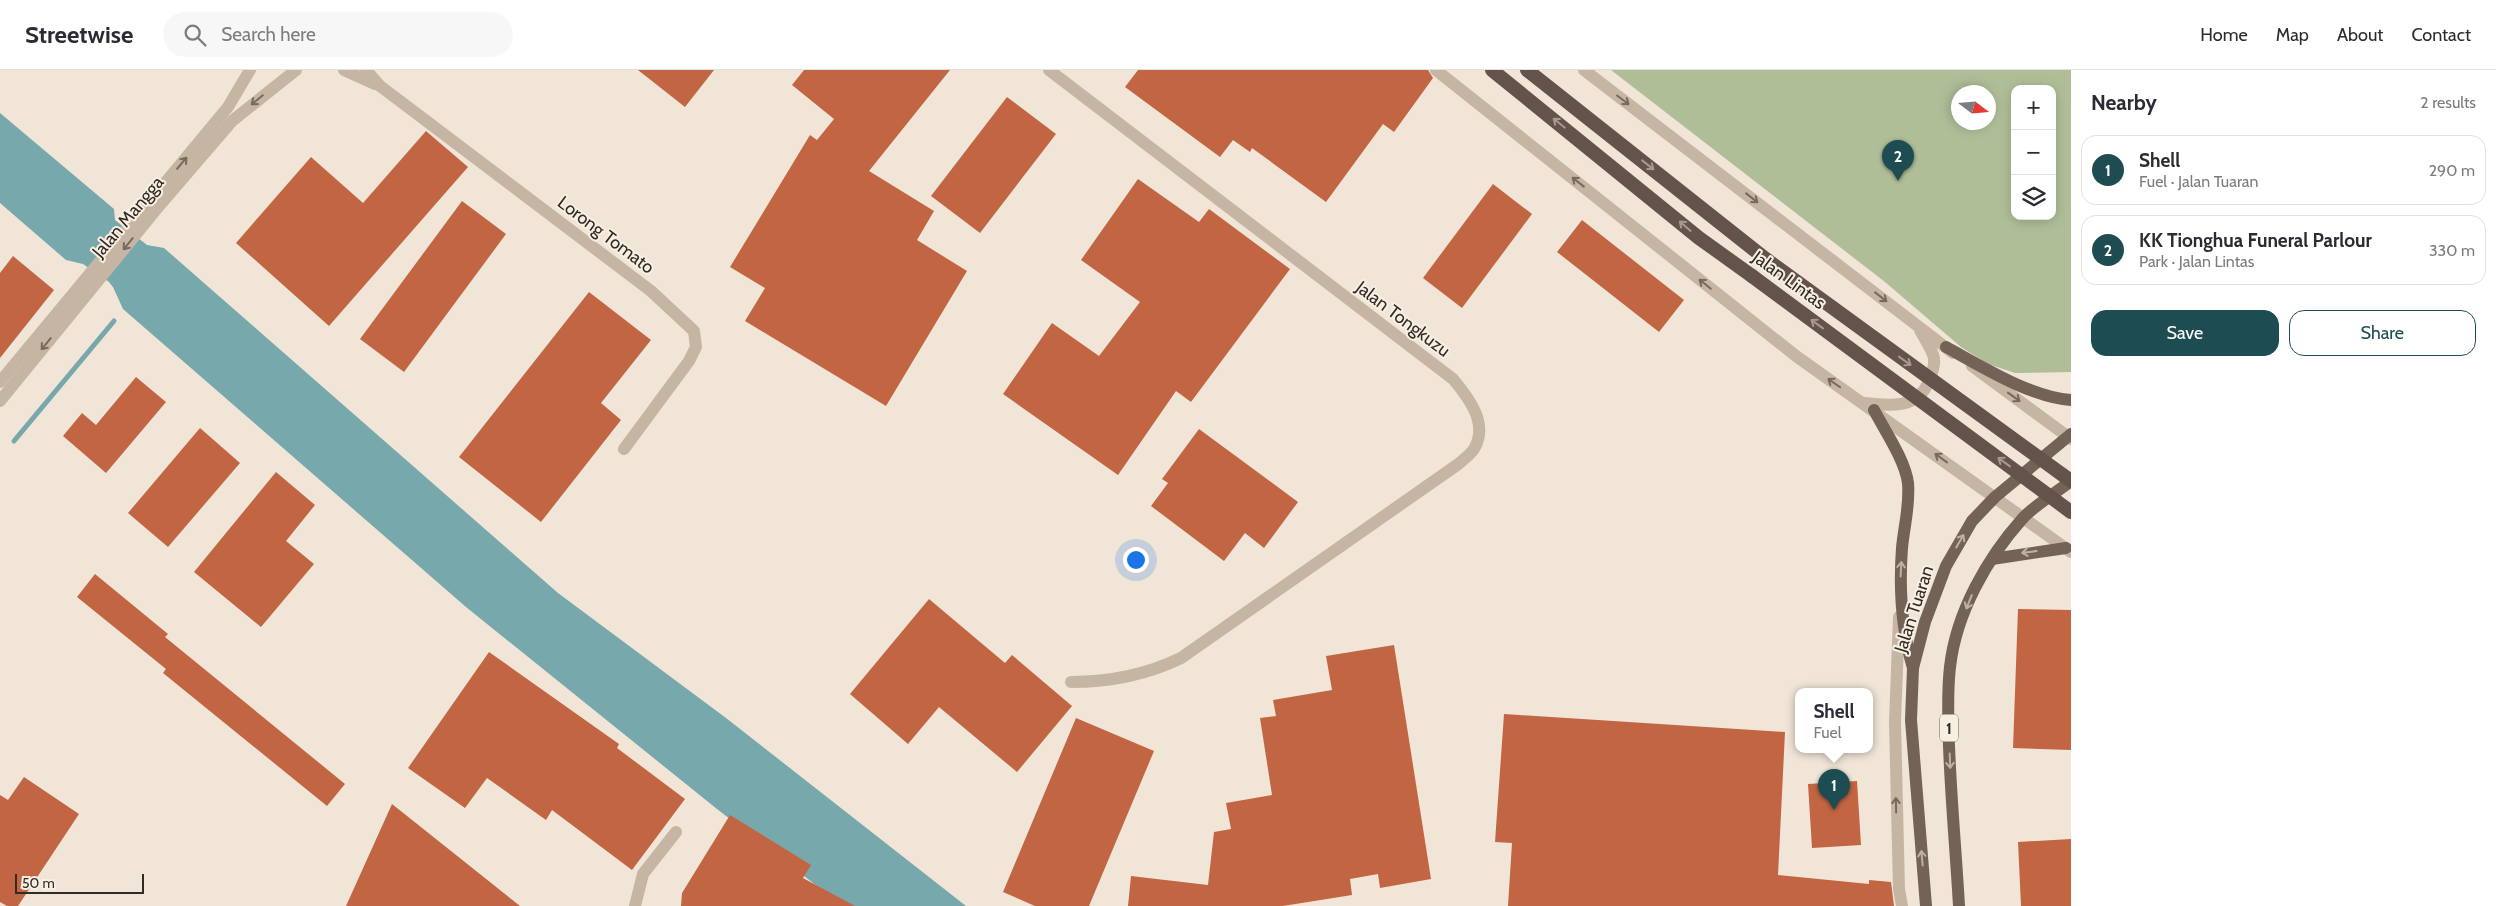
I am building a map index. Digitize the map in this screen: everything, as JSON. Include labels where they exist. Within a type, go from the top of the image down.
[{"type":"highway","name":"Jalan Lintas","points":[[1492,70],[1699,238],[2071,512]]},
{"type":"highway","name":"Jalan Lintas","points":[[1527,70],[1767,260],[2071,481]]},
{"type":"main road","points":[[1946,348],[2028,388],[2062,400],[2071,400]]},
{"type":"main road","points":[[1869,407],[1894,449],[1908,482],[1908,514],[1903,545],[1900,593],[1905,643],[1913,668]]},
{"type":"main road","name":"Jalan Tuaran","points":[[1926,906],[1911,730],[1913,668],[1925,622],[1946,566],[1972,521],[1995,497],[2070,436]]},
{"type":"main road","name":"1","points":[[1959,906],[1952,816],[1948,706],[1950,666],[1959,628],[1973,593],[1992,559],[2024,518],[2071,481]]},
{"type":"main road","points":[[1992,559],[2068,550]]},
{"type":"street","name":"Jalan Mangga","points":[[0,382],[72,303],[155,203],[228,107],[250,70]]},
{"type":"street","name":"Jalan Mangga","points":[[155,203],[232,121],[296,70]]},
{"type":"street","name":"Lorong Tomato","points":[[344,70],[380,86]]},
{"type":"street","name":"Lorong Tomato","points":[[366,70],[380,86],[641,283],[694,332],[696,347],[689,361],[624,449]]},
{"type":"street","name":"Jalan Tongkuzu","points":[[1049,70],[1453,379],[1476,410],[1480,437],[1473,450],[1457,465],[1181,658],[1154,671],[1097,682],[1071,682]]},
{"type":"street","points":[[1436,70],[1796,356],[2068,550]]},
{"type":"street","points":[[1584,70],[1946,348],[2070,436]]},
{"type":"street","name":"Jalan Mangga","points":[[0,400],[72,303]]},
{"type":"street","points":[[1869,407],[1895,406],[1907,403],[1921,394],[1927,386],[1933,371],[1934,358],[1917,326]]},
{"type":"street","points":[[1900,593],[1895,722],[1898,889],[1902,906]]},
{"type":"street","points":[[1897,705],[1913,668]]},
{"type":"street","points":[[635,906],[643,874],[676,832]]},
{"type":"green space","points":[[1611,70],[2071,70],[2071,372],[2015,373],[1988,364],[1961,347],[1885,282]]},
{"type":"water","points":[[0,113],[114,209],[115,220],[147,245],[164,248],[558,593],[726,718],[966,906],[843,906],[717,809],[466,607],[123,309],[109,282],[83,264],[66,260],[0,203]]},
{"type":"building","points":[[638,70],[714,70],[685,107]]},
{"type":"building","points":[[804,70],[950,70],[869,171],[934,211],[917,240],[967,271],[886,406],[745,321],[765,288],[730,267],[810,135],[817,140],[834,119],[792,85]]},
{"type":"building","points":[[1138,70],[1428,70],[1433,78],[1394,132],[1383,124],[1326,202],[1252,148],[1250,152],[1233,140],[1220,157],[1125,87]]},
{"type":"building","points":[[1007,97],[1056,134],[980,233],[931,196]]},
{"type":"building","points":[[426,131],[468,167],[329,326],[236,243],[311,157],[363,203]]},
{"type":"building","points":[[1138,179],[1199,222],[1209,209],[1290,269],[1191,402],[1176,391],[1118,475],[1003,394],[1052,323],[1099,356],[1140,302],[1081,260]]},
{"type":"building","points":[[1493,184],[1532,214],[1462,308],[1423,278]]},
{"type":"building","points":[[462,201],[506,234],[404,372],[360,339]]},
{"type":"building","points":[[1582,220],[1684,300],[1659,332],[1557,252]]},
{"type":"building","points":[[13,256],[54,290],[0,358],[0,273]]},
{"type":"building","points":[[589,292],[651,340],[601,403],[621,420],[541,522],[459,457]]},
{"type":"building","points":[[136,377],[166,402],[106,473],[63,436],[82,413],[96,425]]},
{"type":"building","points":[[200,428],[240,463],[168,547],[128,513]]},
{"type":"building","points":[[1199,429],[1298,502],[1264,548],[1245,533],[1224,561],[1151,506],[1168,483],[1162,479]]},
{"type":"building","points":[[276,472],[315,505],[286,541],[314,564],[261,627],[194,572]]},
{"type":"building","points":[[95,574],[168,634],[165,637],[345,784],[327,806],[163,673],[166,669],[77,597]]},
{"type":"building","points":[[929,599],[1005,663],[1012,655],[1072,706],[1017,772],[939,707],[908,744],[850,694]]},
{"type":"building","points":[[2018,609],[2071,610],[2071,750],[2013,748]]},
{"type":"building","points":[[1394,645],[1431,879],[1380,888],[1378,874],[1350,879],[1352,895],[1283,906],[1128,906],[1131,876],[1208,885],[1214,832],[1231,829],[1226,803],[1272,795],[1260,718],[1276,716],[1273,700],[1332,690],[1326,656]]},
{"type":"building","points":[[489,652],[619,744],[617,748],[685,799],[632,870],[552,810],[546,820],[487,778],[465,808],[408,768]]},
{"type":"building","points":[[1504,714],[1785,732],[1778,875],[1869,884],[1869,880],[1891,882],[1894,906],[1508,906],[1512,843],[1495,842]]},
{"type":"building","points":[[1076,718],[1154,751],[1089,906],[1035,906],[1003,892]]},
{"type":"building","points":[[24,777],[79,814],[18,906],[7,906],[0,902],[0,795],[8,800]]},
{"type":"building","points":[[1857,781],[1861,845],[1812,848],[1808,784]]},
{"type":"building","points":[[392,804],[520,906],[346,906]]},
{"type":"building","points":[[730,815],[811,865],[803,878],[855,906],[681,906],[682,893]]},
{"type":"building","points":[[2071,839],[2071,906],[2021,906],[2018,842]]},
{"type":"waterway","points":[[14,441],[114,321]]},
{"type":"place","name":"KK Tionghua Funeral Parlour","points":[[1898,181]]},
{"type":"place","name":"Shell","points":[[1834,810]]}]
